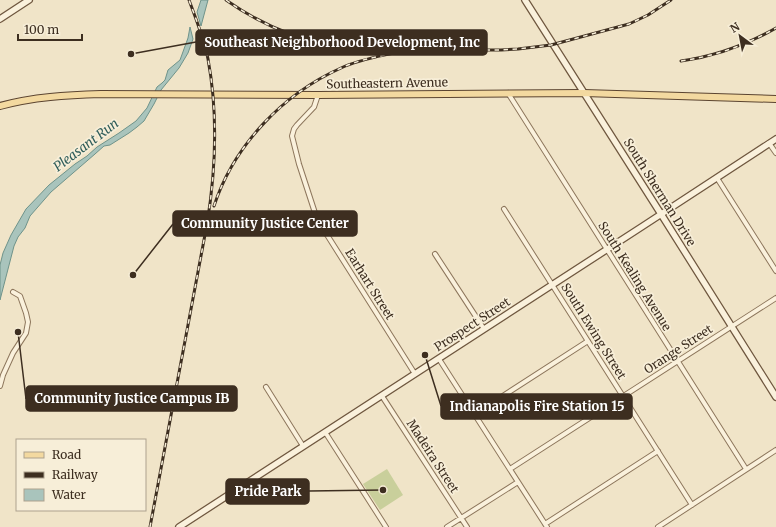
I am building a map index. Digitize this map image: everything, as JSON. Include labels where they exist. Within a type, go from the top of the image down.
[{"type":"main road","points":[[0,19],[29,0]]},
{"type":"main road","name":"South Sherman Drive","points":[[525,0],[776,397]]},
{"type":"main road","name":"Southeastern Avenue","points":[[0,106],[39,98],[101,94],[318,95],[584,93],[776,99]]},
{"type":"main road","name":"Prospect Street","points":[[179,527],[776,139]]},
{"type":"street","name":"South Kealing Avenue","points":[[507,93],[746,469]]},
{"type":"street","name":"Earhart Street","points":[[318,95],[314,107],[294,129],[292,136],[298,164],[317,219],[415,374]]},
{"type":"street","points":[[769,143],[776,153]]},
{"type":"street","points":[[717,178],[776,271]]},
{"type":"street","name":"South Ewing Street","points":[[504,209],[692,505]]},
{"type":"street","points":[[435,254],[484,330]]},
{"type":"street","points":[[0,386],[3,375],[13,354],[26,333],[28,322],[20,296],[12,292]]},
{"type":"street","name":"Orange Street","points":[[510,469],[776,298]]},
{"type":"street","points":[[474,414],[588,341]]},
{"type":"street","points":[[439,359],[546,525],[658,451]]},
{"type":"street","points":[[266,387],[303,446]]},
{"type":"street","name":"Madeira Street","points":[[382,396],[467,527]]},
{"type":"street","points":[[325,432],[386,527]]},
{"type":"street","points":[[658,527],[776,450]]},
{"type":"street","points":[[447,527],[518,482]]},
{"type":"green space","points":[[387,469],[403,495],[380,510],[363,484]]},
{"type":"water","points":[[201,0],[208,0],[201,26],[197,12]]},
{"type":"water","name":"Pleasant Run","points":[[190,27],[193,39],[188,53],[179,68],[161,90],[144,121],[110,145],[104,146],[51,192],[30,216],[25,228],[18,237],[14,246],[0,300],[0,265],[3,253],[11,235],[26,209],[49,185],[75,164],[97,147],[136,121],[147,108],[157,87],[165,80],[168,70],[180,60],[188,38]]},
{"type":"railway","points":[[150,527],[207,224],[214,162],[215,141],[213,100],[208,59],[200,29],[189,0]]},
{"type":"railway","points":[[226,0],[262,22],[275,28],[301,38],[328,45],[364,49],[501,50],[551,45],[629,24],[648,15],[671,0]]},
{"type":"railway","points":[[681,61],[719,53],[753,40],[776,28]]},
{"type":"railway","points":[[214,206],[234,162],[263,124],[281,107],[320,79],[347,65],[394,53]]},
{"type":"place","name":"Southeast Neighborhood Development, Inc","points":[[131,54]]},
{"type":"place","name":"Community Justice Center","points":[[133,275]]},
{"type":"place","name":"Community Justice Campus IB","points":[[18,332]]},
{"type":"place","name":"Indianapolis Fire Station 15","points":[[425,355]]},
{"type":"place","name":"Pride Park","points":[[383,490]]}]
